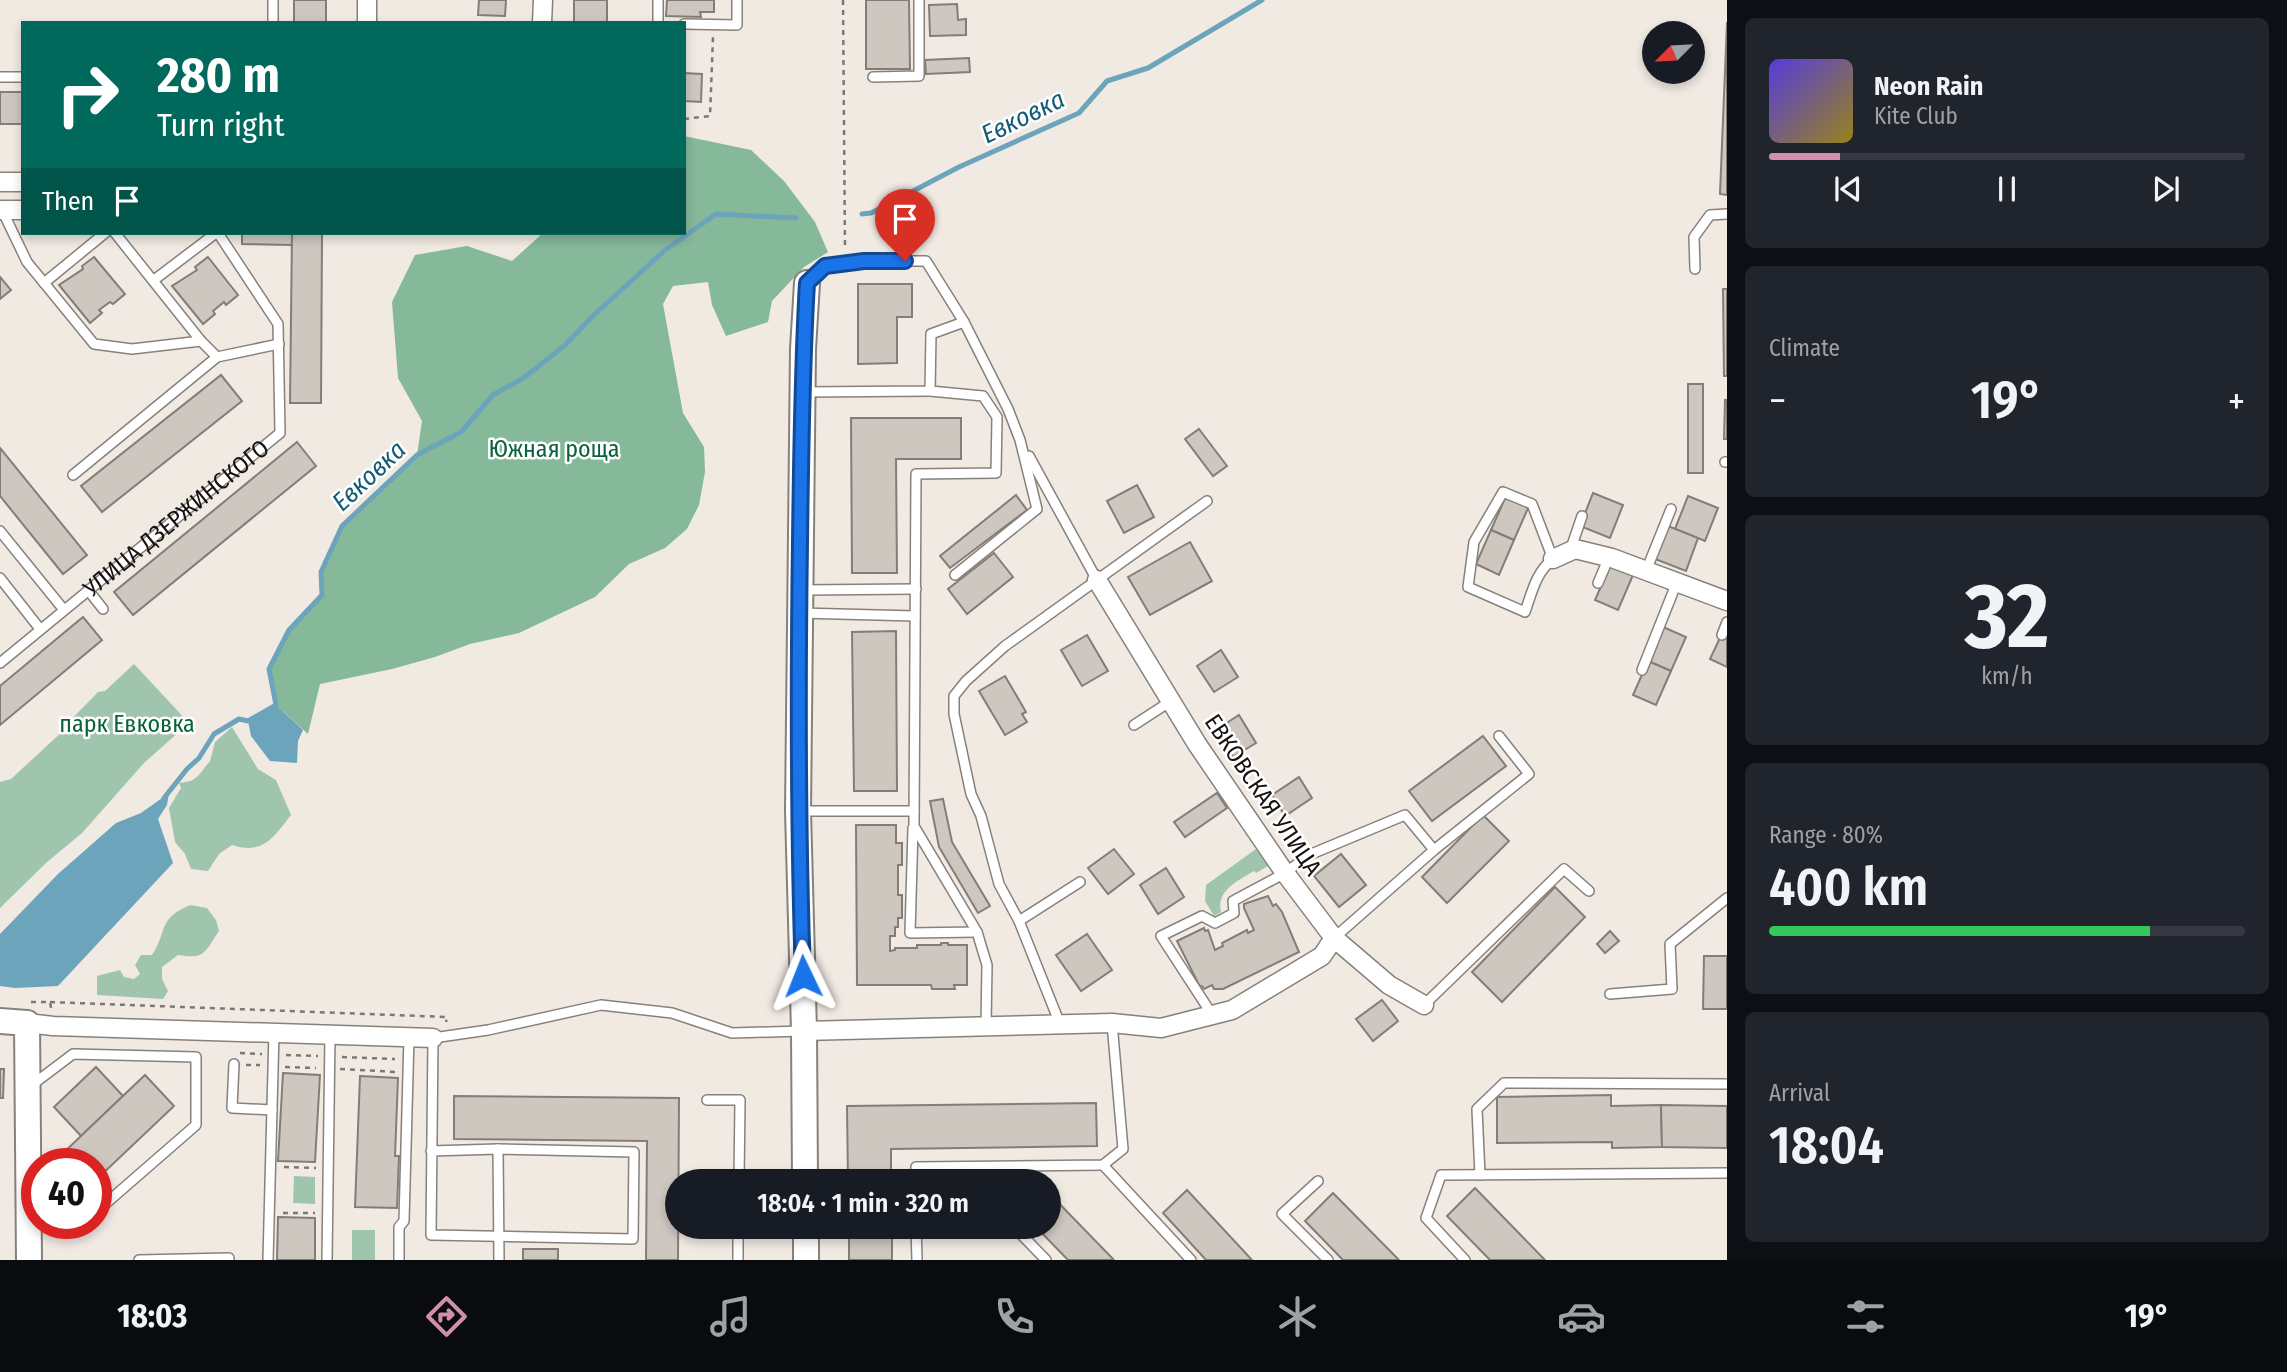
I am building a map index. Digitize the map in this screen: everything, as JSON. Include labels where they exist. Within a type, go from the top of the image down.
[{"type":"street","points":[[367,0],[367,21]]},
{"type":"street","points":[[542,21],[543,0]]},
{"type":"street","points":[[0,182],[21,182]]},
{"type":"street","points":[[1,210],[21,210]]},
{"type":"street","points":[[805,1169],[798,811],[802,392],[807,283]]},
{"type":"street","points":[[1553,559],[1575,549],[1609,557],[1727,601]]},
{"type":"street","name":"ЕВКОВСКАЯ УЛИЦА","points":[[1097,580],[1171,701],[1285,873],[1334,938],[1389,985],[1424,1004]]},
{"type":"street","points":[[804,1031],[1112,1023],[1161,1028],[1214,1016],[1243,1004],[1322,956],[1334,938]]},
{"type":"street","points":[[0,1021],[53,1026],[440,1037]]},
{"type":"street","points":[[27,1023],[31,1148]]},
{"type":"street","points":[[29,1260],[30,1239]]},
{"type":"street","points":[[806,1239],[806,1260]]},
{"type":"lane","points":[[273,0],[273,21]]},
{"type":"lane","points":[[658,21],[659,0]]},
{"type":"lane","points":[[686,24],[737,25],[737,0]]},
{"type":"lane","points":[[873,77],[919,76],[919,0]]},
{"type":"lane","points":[[0,77],[21,77]]},
{"type":"lane","points":[[1,210],[27,262],[94,344],[132,349],[201,341]]},
{"type":"lane","points":[[1695,269],[1694,237],[1710,215],[1727,214]]},
{"type":"lane","points":[[44,283],[102,235]]},
{"type":"lane","points":[[117,235],[201,341],[217,357]]},
{"type":"lane","points":[[154,280],[214,235]]},
{"type":"lane","name":"УЛИЦА ДЗЕРЖИНСКОГО","points":[[0,663],[280,433],[278,324],[218,235]]},
{"type":"lane","points":[[807,283],[825,266],[864,261],[926,261],[964,321],[1020,440],[1097,580]]},
{"type":"lane","points":[[930,391],[931,334],[964,321]]},
{"type":"lane","points":[[73,475],[217,357],[279,344]]},
{"type":"lane","points":[[984,396],[995,383]]},
{"type":"lane","points":[[802,392],[930,391],[984,396]]},
{"type":"lane","points":[[977,932],[910,933],[914,826],[916,474],[996,473],[997,417],[984,396]]},
{"type":"lane","points":[[955,575],[1037,509],[1020,440]]},
{"type":"lane","points":[[1503,492],[1532,504],[1553,559],[1538,575],[1525,612],[1468,587],[1474,542],[1503,492]]},
{"type":"lane","points":[[1060,1024],[1019,921],[999,884],[981,816],[971,794],[954,714],[954,696],[966,681],[1004,646],[1207,501]]},
{"type":"lane","points":[[1646,571],[1671,509]]},
{"type":"lane","points":[[1570,551],[1582,516]]},
{"type":"lane","points":[[0,531],[64,610]]},
{"type":"lane","points":[[1598,583],[1609,557]]},
{"type":"lane","points":[[0,578],[40,629]]},
{"type":"lane","points":[[1642,670],[1677,582]]},
{"type":"lane","points":[[799,602],[916,589]]},
{"type":"lane","points":[[88,590],[103,609]]},
{"type":"lane","points":[[799,602],[915,615]]},
{"type":"lane","points":[[1721,635],[1727,622]]},
{"type":"lane","points":[[1134,725],[1171,701]]},
{"type":"lane","points":[[1334,938],[1434,850],[1530,774],[1499,736]]},
{"type":"lane","points":[[798,811],[914,811]]},
{"type":"lane","points":[[1214,1016],[1161,936],[1202,916],[1215,923],[1234,913],[1233,901],[1285,873],[1308,855],[1405,815],[1434,850]]},
{"type":"lane","points":[[914,826],[977,932],[987,965],[986,1026]]},
{"type":"lane","points":[[1424,1004],[1564,869],[1589,891]]},
{"type":"lane","points":[[1019,921],[1080,881]]},
{"type":"lane","points":[[1610,995],[1672,989],[1670,944],[1727,899]]},
{"type":"lane","points":[[431,1151],[498,1149],[634,1152],[633,1239],[431,1235],[431,1151],[440,1037],[488,1030],[601,1005],[672,1013],[732,1032],[804,1031]]},
{"type":"lane","points":[[916,1169],[1103,1165],[1123,1149],[1112,1023]]},
{"type":"lane","points":[[268,1260],[274,1032]]},
{"type":"lane","points":[[327,1260],[330,1033]]},
{"type":"lane","points":[[399,1260],[400,1227],[404,1222],[409,1037]]},
{"type":"lane","points":[[28,1088],[73,1054],[196,1057],[196,1125],[112,1198]]},
{"type":"lane","points":[[234,1064],[232,1108],[272,1110]]},
{"type":"lane","points":[[1480,1175],[1477,1110],[1504,1083],[1727,1084]]},
{"type":"lane","points":[[708,1100],[740,1100],[739,1169]]},
{"type":"lane","points":[[498,1149],[499,1260]]},
{"type":"lane","points":[[1103,1165],[1191,1260]]},
{"type":"lane","points":[[1465,1260],[1426,1218],[1441,1175],[1727,1173]]},
{"type":"lane","points":[[1318,1181],[1282,1214],[1328,1260]]},
{"type":"lane","points":[[738,1239],[738,1260]]},
{"type":"lane","points":[[916,1239],[916,1260]]},
{"type":"lane","points":[[1026,1239],[1046,1260]]},
{"type":"lane","points":[[139,1260],[229,1260]]},
{"type":"path","points":[[843,0],[845,263]]},
{"type":"path","points":[[686,119],[710,116],[714,24]]},
{"type":"path","points":[[50,1002],[447,1017],[440,1037]]},
{"type":"path","points":[[270,1167],[329,1168]]},
{"type":"path","points":[[269,1212],[328,1214]]},
{"type":"green space","name":"Южная роща","points":[[686,136],[751,150],[784,181],[815,222],[828,252],[804,267],[772,301],[768,322],[726,336],[712,305],[708,282],[673,286],[663,304],[683,413],[704,447],[705,472],[699,505],[687,529],[665,548],[629,564],[595,597],[519,633],[470,644],[392,669],[320,684],[308,734],[276,705],[269,669],[289,630],[322,595],[321,572],[342,526],[417,455],[422,421],[398,378],[392,302],[415,255],[467,246],[512,261],[541,235],[686,235]]},
{"type":"green space","name":"парк Евковка","points":[[134,664],[189,723],[144,763],[82,833],[46,863],[0,908],[0,782],[11,779],[64,730],[98,692],[105,691]]},
{"type":"green space","points":[[232,727],[258,769],[276,780],[291,815],[273,837],[260,846],[243,848],[232,845],[219,854],[208,871],[191,869],[185,854],[175,842],[169,808],[181,788],[179,783],[191,781],[198,776],[210,761],[215,742]]},
{"type":"green space","points":[[1256,849],[1268,866],[1256,873],[1254,871],[1230,887],[1222,898],[1221,912],[1214,916],[1205,901],[1206,885]]},
{"type":"green space","points":[[190,905],[207,908],[216,920],[219,931],[200,955],[178,955],[162,967],[162,979],[168,991],[163,999],[97,995],[97,976],[120,970],[124,977],[134,979],[140,974],[135,965],[141,955],[152,955],[168,920]]},
{"type":"green space","points":[[294,1176],[315,1177],[315,1204],[293,1203]]},
{"type":"green space","points":[[352,1230],[375,1230],[375,1260],[352,1260]]},
{"type":"water","points":[[276,705],[303,730],[298,741],[297,763],[270,761],[251,736],[248,721]]},
{"type":"water","points":[[169,793],[167,805],[158,819],[173,863],[58,986],[0,986],[0,934],[58,874],[116,823],[141,813]]},
{"type":"building","points":[[294,0],[326,0],[326,21],[294,21]]},
{"type":"building","points":[[479,0],[506,0],[505,16],[478,15]]},
{"type":"building","points":[[574,0],[607,0],[607,21],[574,21]]},
{"type":"building","points":[[667,0],[714,0],[714,12],[700,12],[701,17],[666,16]]},
{"type":"building","points":[[866,0],[909,0],[910,69],[866,69]]},
{"type":"building","points":[[957,4],[958,20],[966,19],[966,35],[930,36],[929,5]]},
{"type":"building","points":[[1727,22],[1727,195],[1720,194]]},
{"type":"building","points":[[969,58],[970,72],[926,74],[925,60]]},
{"type":"building","points":[[686,73],[702,74],[701,102],[686,101]]},
{"type":"building","points":[[0,92],[21,92],[21,124],[0,124]]},
{"type":"building","points":[[242,235],[292,235],[292,245],[242,244]]},
{"type":"building","points":[[292,235],[322,235],[321,403],[290,403]]},
{"type":"building","points":[[94,257],[125,294],[113,304],[110,302],[99,310],[102,313],[90,323],[59,285],[83,269],[82,266]]},
{"type":"building","points":[[208,257],[238,295],[213,311],[215,314],[203,324],[172,286],[197,270],[195,267]]},
{"type":"building","points":[[0,277],[11,290],[0,299]]},
{"type":"building","points":[[858,284],[912,284],[912,317],[897,317],[897,363],[858,364]]},
{"type":"building","points":[[1723,289],[1727,289],[1727,376],[1724,376]]},
{"type":"building","points":[[221,375],[242,401],[102,512],[81,486]]},
{"type":"building","points":[[1688,384],[1703,384],[1703,473],[1688,473]]},
{"type":"building","points":[[1727,400],[1727,439],[1724,439]]},
{"type":"building","points":[[851,418],[961,418],[961,459],[896,459],[897,573],[852,573]]},
{"type":"building","points":[[1199,429],[1227,466],[1213,476],[1185,439]]},
{"type":"building","points":[[297,442],[316,466],[133,615],[114,592]]},
{"type":"building","points":[[0,448],[87,555],[63,574],[0,496]]},
{"type":"building","points":[[1137,485],[1154,517],[1124,533],[1107,501]]},
{"type":"building","points":[[1593,493],[1623,505],[1610,538],[1580,526]]},
{"type":"building","points":[[1016,495],[1027,510],[950,568],[940,556]]},
{"type":"building","points":[[1506,496],[1529,506],[1514,540],[1491,530]]},
{"type":"building","points":[[1688,496],[1718,508],[1705,541],[1675,529]]},
{"type":"building","points":[[1668,526],[1698,538],[1686,571],[1655,559]]},
{"type":"building","points":[[1491,530],[1514,540],[1499,575],[1476,564]]},
{"type":"building","points":[[1190,542],[1212,581],[1150,615],[1128,577]]},
{"type":"building","points":[[994,553],[1013,577],[967,614],[948,589]]},
{"type":"building","points":[[1610,566],[1633,575],[1618,610],[1595,600]]},
{"type":"building","points":[[83,617],[102,640],[0,725],[0,686]]},
{"type":"building","points":[[1727,625],[1727,667],[1710,659]]},
{"type":"building","points":[[1663,627],[1686,637],[1671,671],[1648,661]]},
{"type":"building","points":[[896,631],[897,791],[854,791],[852,632]]},
{"type":"building","points":[[1087,635],[1108,671],[1082,686],[1061,650]]},
{"type":"building","points":[[1221,650],[1238,677],[1214,692],[1197,666]]},
{"type":"building","points":[[1648,661],[1671,671],[1656,705],[1633,695]]},
{"type":"building","points":[[1005,676],[1026,712],[1022,714],[1027,722],[1005,735],[979,691]]},
{"type":"building","points":[[1239,715],[1256,743],[1233,757],[1216,730]]},
{"type":"building","points":[[1483,736],[1506,766],[1432,821],[1409,791]]},
{"type":"building","points":[[1299,777],[1312,798],[1285,816],[1272,795]]},
{"type":"building","points":[[1217,793],[1227,808],[1185,837],[1174,822]]},
{"type":"building","points":[[943,799],[952,842],[990,906],[978,913],[939,847],[930,801]]},
{"type":"building","points":[[1483,815],[1509,841],[1447,903],[1422,877]]},
{"type":"building","points":[[856,825],[896,825],[896,843],[902,843],[902,865],[898,865],[898,895],[902,895],[902,918],[898,918],[895,936],[890,936],[890,951],[895,948],[917,948],[917,945],[941,943],[967,945],[967,985],[954,985],[955,989],[932,989],[931,985],[857,985]]},
{"type":"building","points":[[1114,849],[1134,874],[1108,894],[1088,868]]},
{"type":"building","points":[[1341,854],[1366,885],[1339,907],[1314,876]]},
{"type":"building","points":[[1166,868],[1184,897],[1158,914],[1140,885]]},
{"type":"building","points":[[1555,887],[1585,917],[1502,1002],[1472,972]]},
{"type":"building","points":[[1268,896],[1273,906],[1276,904],[1282,912],[1299,952],[1223,989],[1214,989],[1212,985],[1204,989],[1200,987],[1177,941],[1204,928],[1205,931],[1208,930],[1215,950],[1223,946],[1222,943],[1247,930],[1248,933],[1254,930],[1244,904]]},
{"type":"building","points":[[1610,931],[1619,941],[1605,953],[1597,944]]},
{"type":"building","points":[[1087,934],[1112,970],[1081,991],[1056,955]]},
{"type":"building","points":[[1704,956],[1727,956],[1727,1009],[1703,1009]]},
{"type":"building","points":[[1382,1000],[1398,1021],[1373,1041],[1356,1019]]},
{"type":"building","points":[[96,1067],[123,1096],[81,1136],[54,1107]]},
{"type":"building","points":[[0,1069],[4,1069],[3,1098],[0,1098]]},
{"type":"building","points":[[283,1073],[320,1075],[315,1162],[278,1161]]},
{"type":"building","points":[[145,1075],[174,1106],[112,1165],[112,1148],[68,1148]]},
{"type":"building","points":[[360,1076],[398,1078],[395,1156],[399,1156],[397,1208],[355,1207]]},
{"type":"building","points":[[1611,1095],[1611,1106],[1661,1105],[1662,1147],[1612,1148],[1612,1142],[1497,1143],[1497,1097]]},
{"type":"building","points":[[454,1096],[679,1098],[679,1169],[665,1169],[665,1239],[678,1239],[678,1260],[646,1260],[647,1141],[454,1139]]},
{"type":"building","points":[[1096,1103],[1097,1146],[891,1149],[891,1169],[848,1169],[847,1106]]},
{"type":"building","points":[[1661,1105],[1727,1106],[1727,1148],[1662,1147]]},
{"type":"building","points":[[1475,1188],[1545,1260],[1490,1260],[1447,1216]]},
{"type":"building","points":[[1187,1190],[1252,1260],[1206,1260],[1163,1213]]},
{"type":"building","points":[[1333,1193],[1399,1260],[1343,1260],[1305,1221]]},
{"type":"building","points":[[1061,1205],[1114,1260],[1068,1260],[1048,1239],[1061,1239]]},
{"type":"building","points":[[278,1217],[315,1218],[315,1260],[277,1260]]},
{"type":"building","points":[[849,1239],[892,1239],[892,1260],[849,1260]]},
{"type":"building","points":[[523,1249],[558,1249],[558,1260],[523,1260]]},
{"type":"waterway","name":"Евковка","points":[[862,214],[871,213],[959,167],[1079,113],[1107,81],[1148,68],[1262,0]]},
{"type":"waterway","name":"Евковка","points":[[164,798],[199,758],[214,734],[239,719],[248,721],[276,705],[269,669],[289,630],[322,595],[321,572],[342,526],[417,455],[461,432],[493,395],[525,377],[565,345],[664,251],[716,214],[796,218]]},
{"type":"route","points":[[803,976],[798,811],[799,613],[803,349],[807,283],[825,266],[864,261],[905,261]]}]
